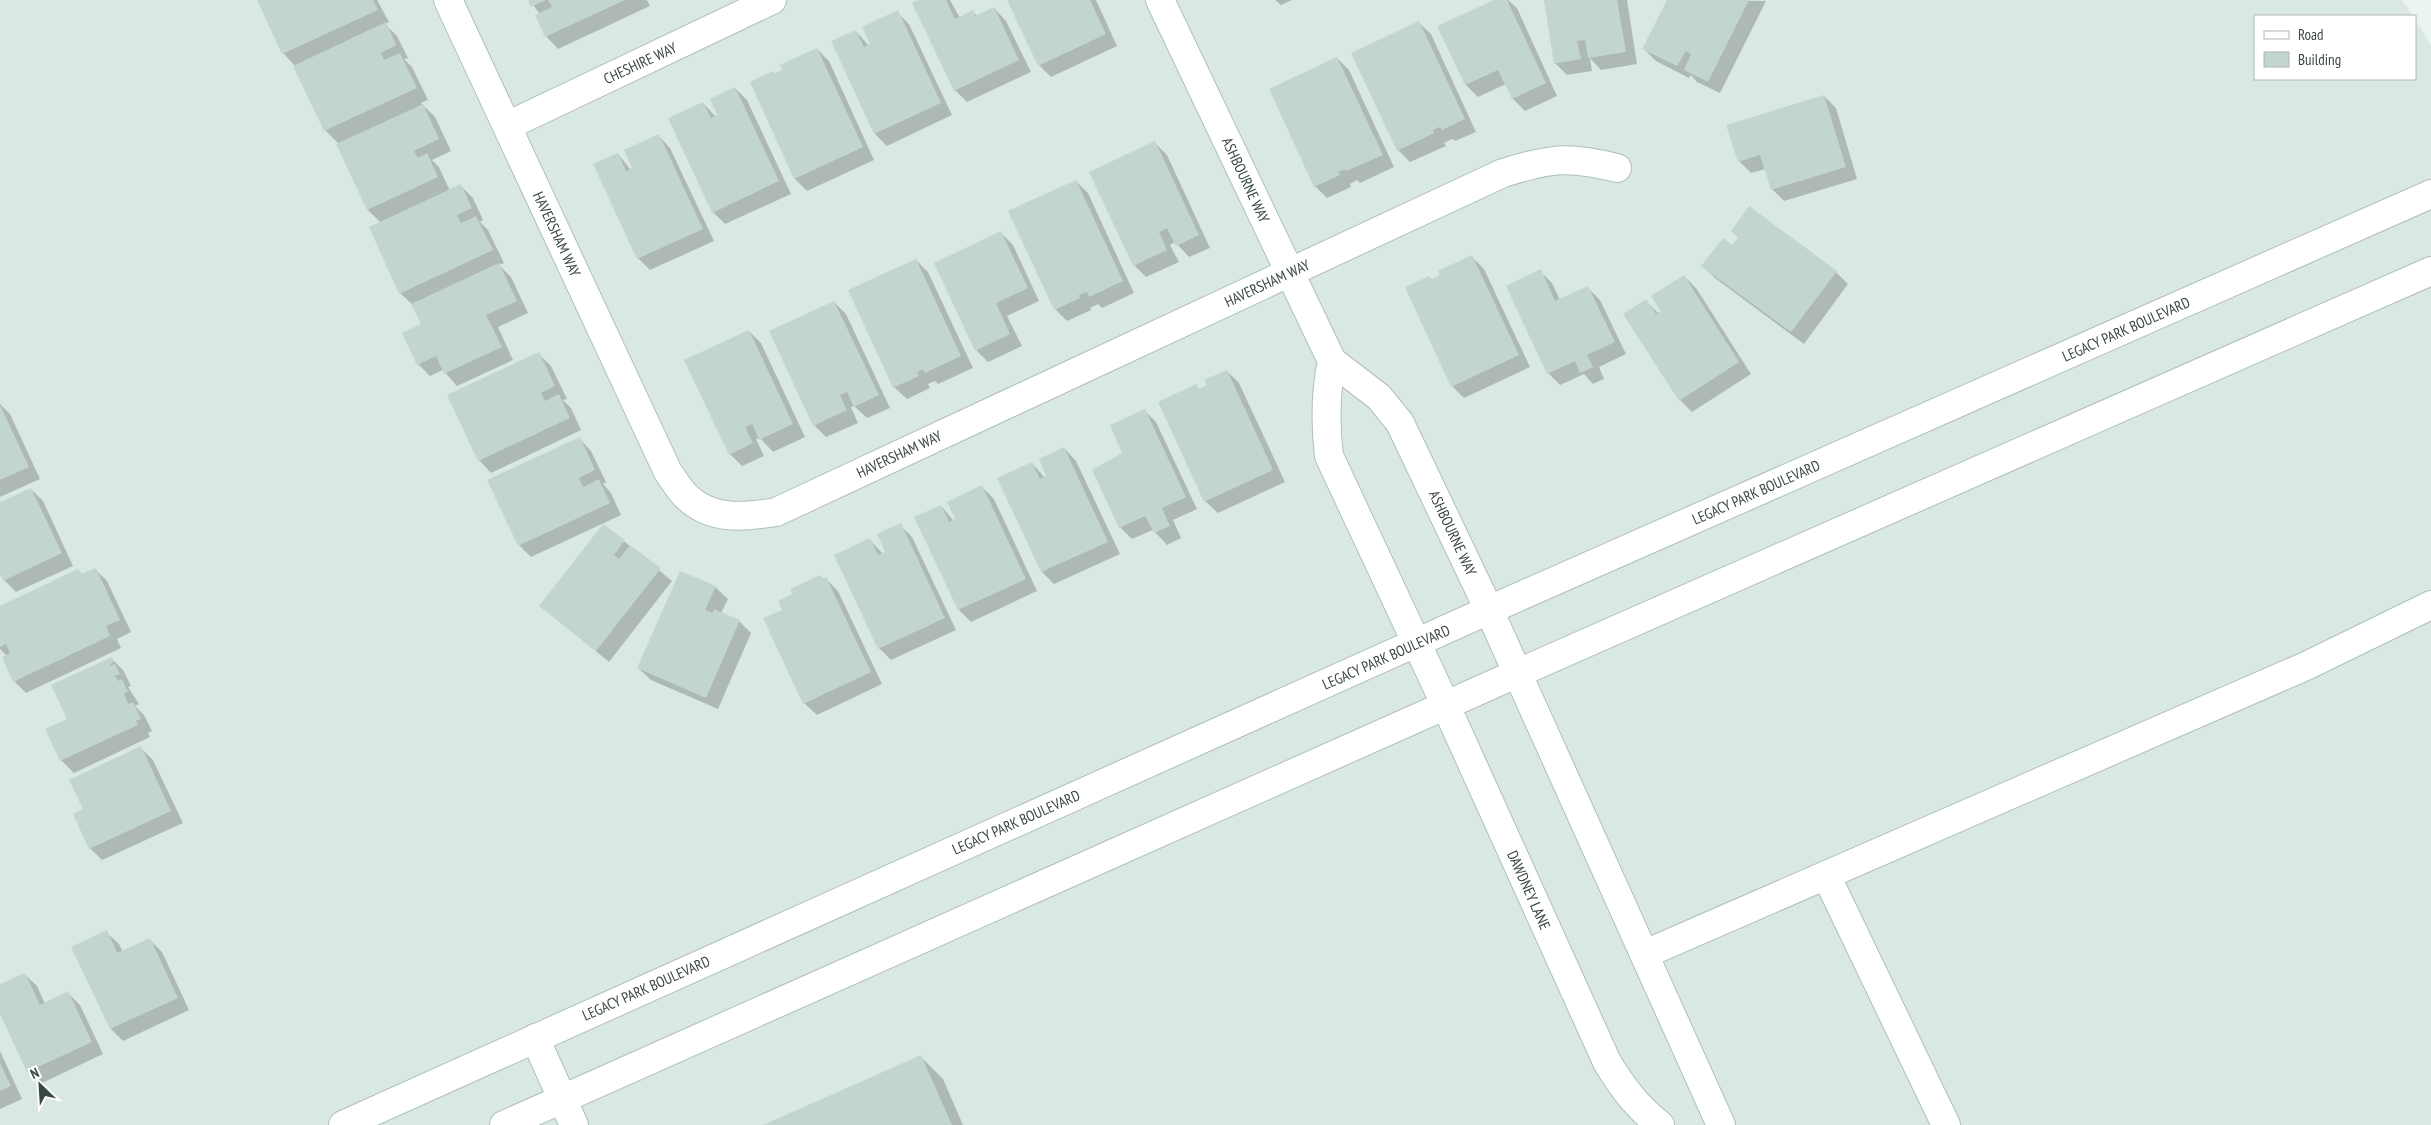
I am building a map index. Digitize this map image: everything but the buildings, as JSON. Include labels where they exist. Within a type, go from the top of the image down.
[{"type":"street","name":"HAVERSHAM WAY","points":[[448,0],[668,472],[687,498],[714,514],[742,517],[776,512],[1503,173],[1538,162],[1566,158],[1617,168]]},
{"type":"street","name":"CHESHIRE WAY","points":[[507,126],[772,0]]},
{"type":"street","name":"ASHBOURNE WAY","points":[[1160,0],[1332,361],[1358,378],[1379,397],[1400,423],[1518,674]]},
{"type":"street","name":"LEGACY PARK BOULEVARD","points":[[342,1125],[1489,610],[2431,194]]},
{"type":"street","points":[[504,1125],[2431,271]]},
{"type":"street","points":[[1332,361],[1326,392],[1325,426],[1329,456],[1417,643]]},
{"type":"street","points":[[1645,954],[2306,666],[2431,605]]},
{"type":"street","name":"DAWDNEY LANE","points":[[1417,643],[1607,1062],[1621,1085],[1640,1109],[1660,1125]]},
{"type":"street","points":[[1518,674],[1722,1125]]},
{"type":"street","points":[[1826,876],[1946,1125]]},
{"type":"street","points":[[534,1038],[574,1125]]},
{"type":"shaded area","points":[[0,0],[2402,0],[2412,15],[2254,15],[2254,80],[2416,80],[2416,21],[2431,45],[2431,1125],[0,1125]]}]
